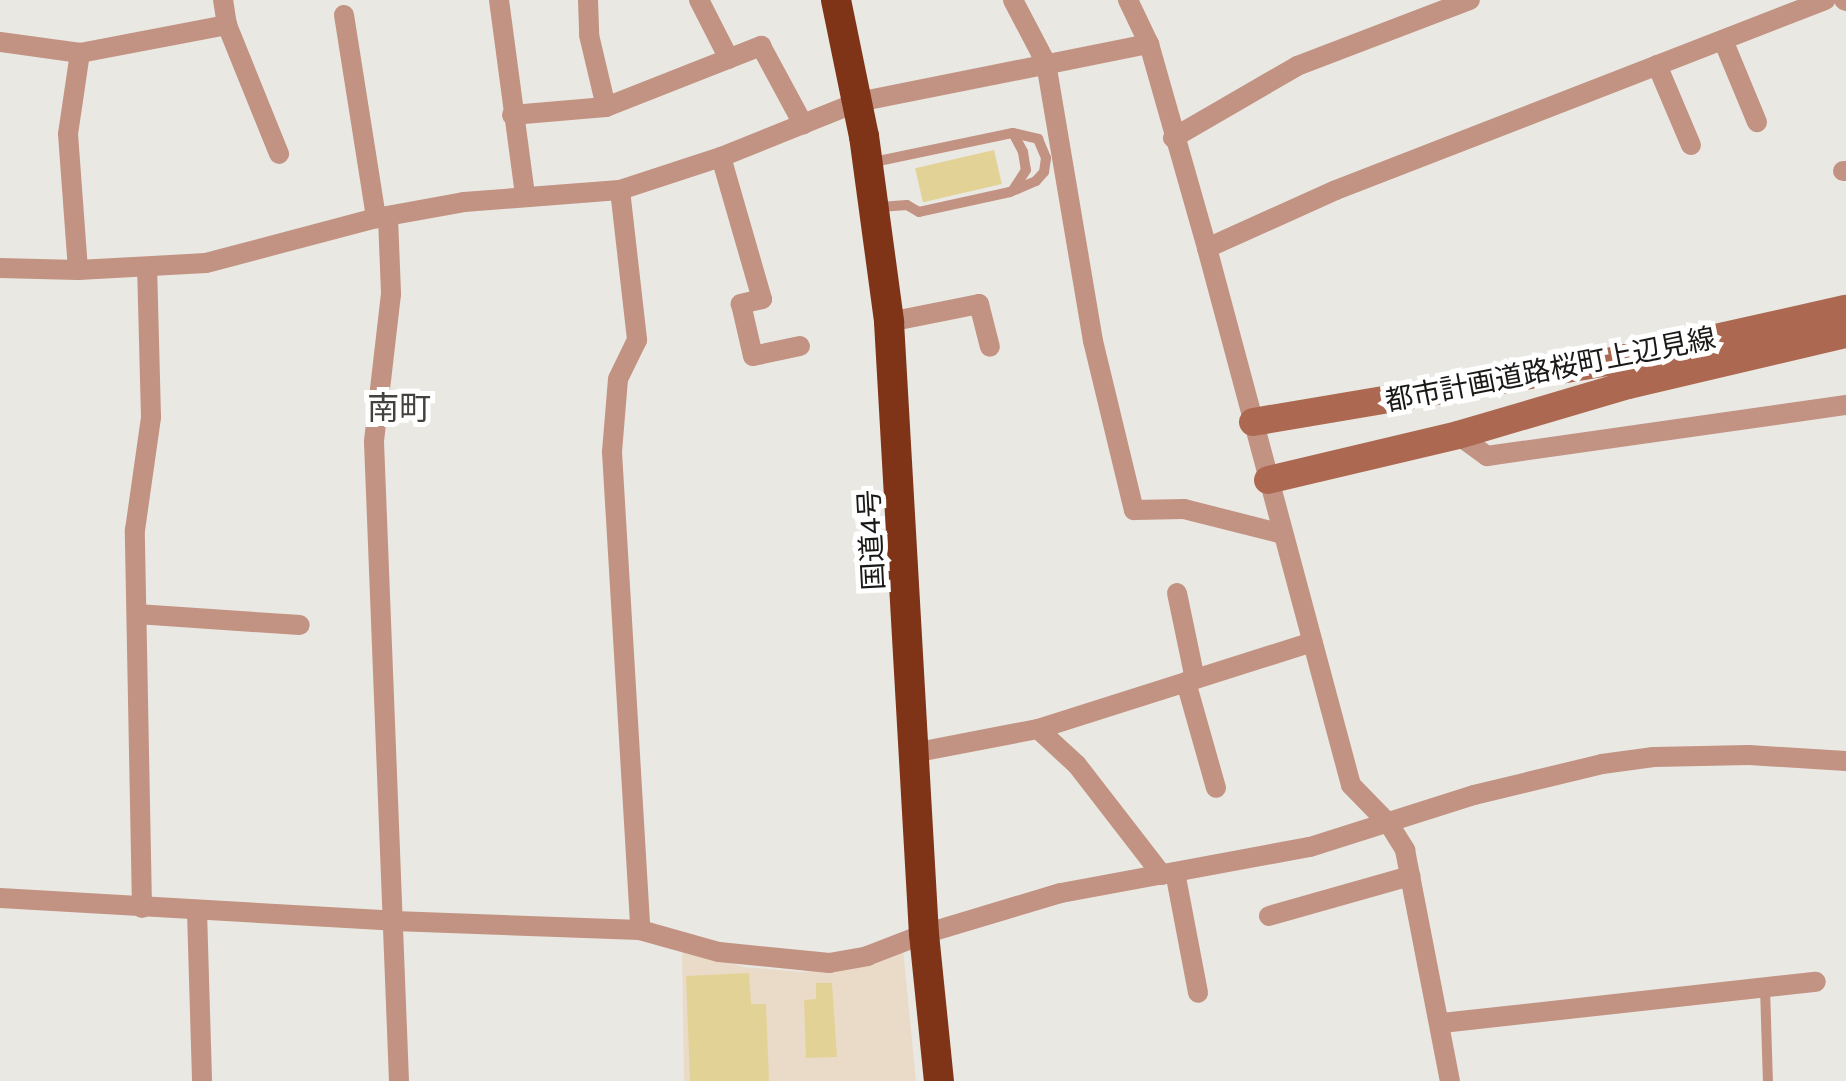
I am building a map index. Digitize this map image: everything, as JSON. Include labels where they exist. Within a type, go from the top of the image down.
[{"type":"highway","name":"国道4号","points":[[836,0],[876,207],[889,322],[924,934],[938,1081]]},
{"type":"street","points":[[224,0],[227,25],[279,154]]},
{"type":"street","points":[[499,0],[525,195]]},
{"type":"street","points":[[588,0],[589,34],[606,107]]},
{"type":"street","points":[[699,0],[730,59]]},
{"type":"street","points":[[1014,0],[1046,62],[1093,342],[1134,510],[1184,508],[1283,534]]},
{"type":"street","points":[[1128,0],[1150,44],[1351,785],[1389,824],[1405,850],[1442,1023],[1450,1081]]},
{"type":"street","points":[[1174,138],[1296,66],[1470,0]]},
{"type":"street","points":[[1207,248],[1336,190],[1825,0]]},
{"type":"street","points":[[344,15],[382,218],[391,294],[374,442],[398,1081]]},
{"type":"street","points":[[0,42],[80,53],[227,25]]},
{"type":"street","points":[[1723,40],[1757,122]]},
{"type":"street","points":[[0,268],[147,268],[206,262],[382,218],[525,195],[620,190],[722,157],[858,102],[1150,44]]},
{"type":"street","points":[[512,115],[606,107],[761,46],[803,124]]},
{"type":"street","points":[[78,270],[68,134],[80,53]]},
{"type":"street","points":[[1658,65],[1691,145]]},
{"type":"street","points":[[722,157],[762,299],[741,304],[752,356],[800,346]]},
{"type":"street","points":[[620,190],[637,340],[618,379],[612,452],[640,930]]},
{"type":"street","points":[[142,908],[135,530],[152,385],[147,268]]},
{"type":"street","points":[[889,322],[979,304],[990,347]]},
{"type":"street","name":"都市計画道路桜町上辺見線","points":[[1253,422],[1608,362],[1846,309]]},
{"type":"street","name":"都市計画道路桜町上辺見線","points":[[1268,480],[1458,435],[1628,385],[1846,334]]},
{"type":"street","points":[[1458,435],[1486,456],[1846,405]]},
{"type":"street","points":[[1177,593],[1191,681],[1216,788]]},
{"type":"street","points":[[136,614],[300,625]]},
{"type":"street","points":[[913,753],[1038,729],[1312,642]]},
{"type":"street","points":[[1038,729],[1076,765],[1169,873],[1198,993]]},
{"type":"street","points":[[0,898],[394,922],[640,930],[719,952],[810,964],[867,956],[924,934],[1061,893],[1310,847],[1474,795],[1602,764],[1730,756],[1846,760]]},
{"type":"street","points":[[1268,916],[1410,876]]},
{"type":"street","points":[[197,911],[202,1081]]},
{"type":"street","points":[[1442,1023],[1816,982]]},
{"type":"lane","points":[[868,163],[1013,133],[1038,139],[1046,158],[1044,172],[1036,181],[1010,192],[920,212],[907,206],[876,207]]},
{"type":"lane","points":[[1010,192],[1026,170],[1024,152],[1013,133]]},
{"type":"lane","points":[[1764,988],[1768,1081]]},
{"type":"shaded area","points":[[682,947],[744,967],[803,972],[852,966],[903,949],[916,1081],[684,1081]]},
{"type":"building","points":[[994,150],[1002,184],[923,202],[915,168]]},
{"type":"building","points":[[749,973],[751,1004],[766,1004],[769,1081],[690,1081],[686,976]]},
{"type":"building","points":[[816,983],[832,983],[837,1057],[806,1058],[804,1000],[816,999]]},
{"type":"district","name":"南町","points":[[399,406]]}]
